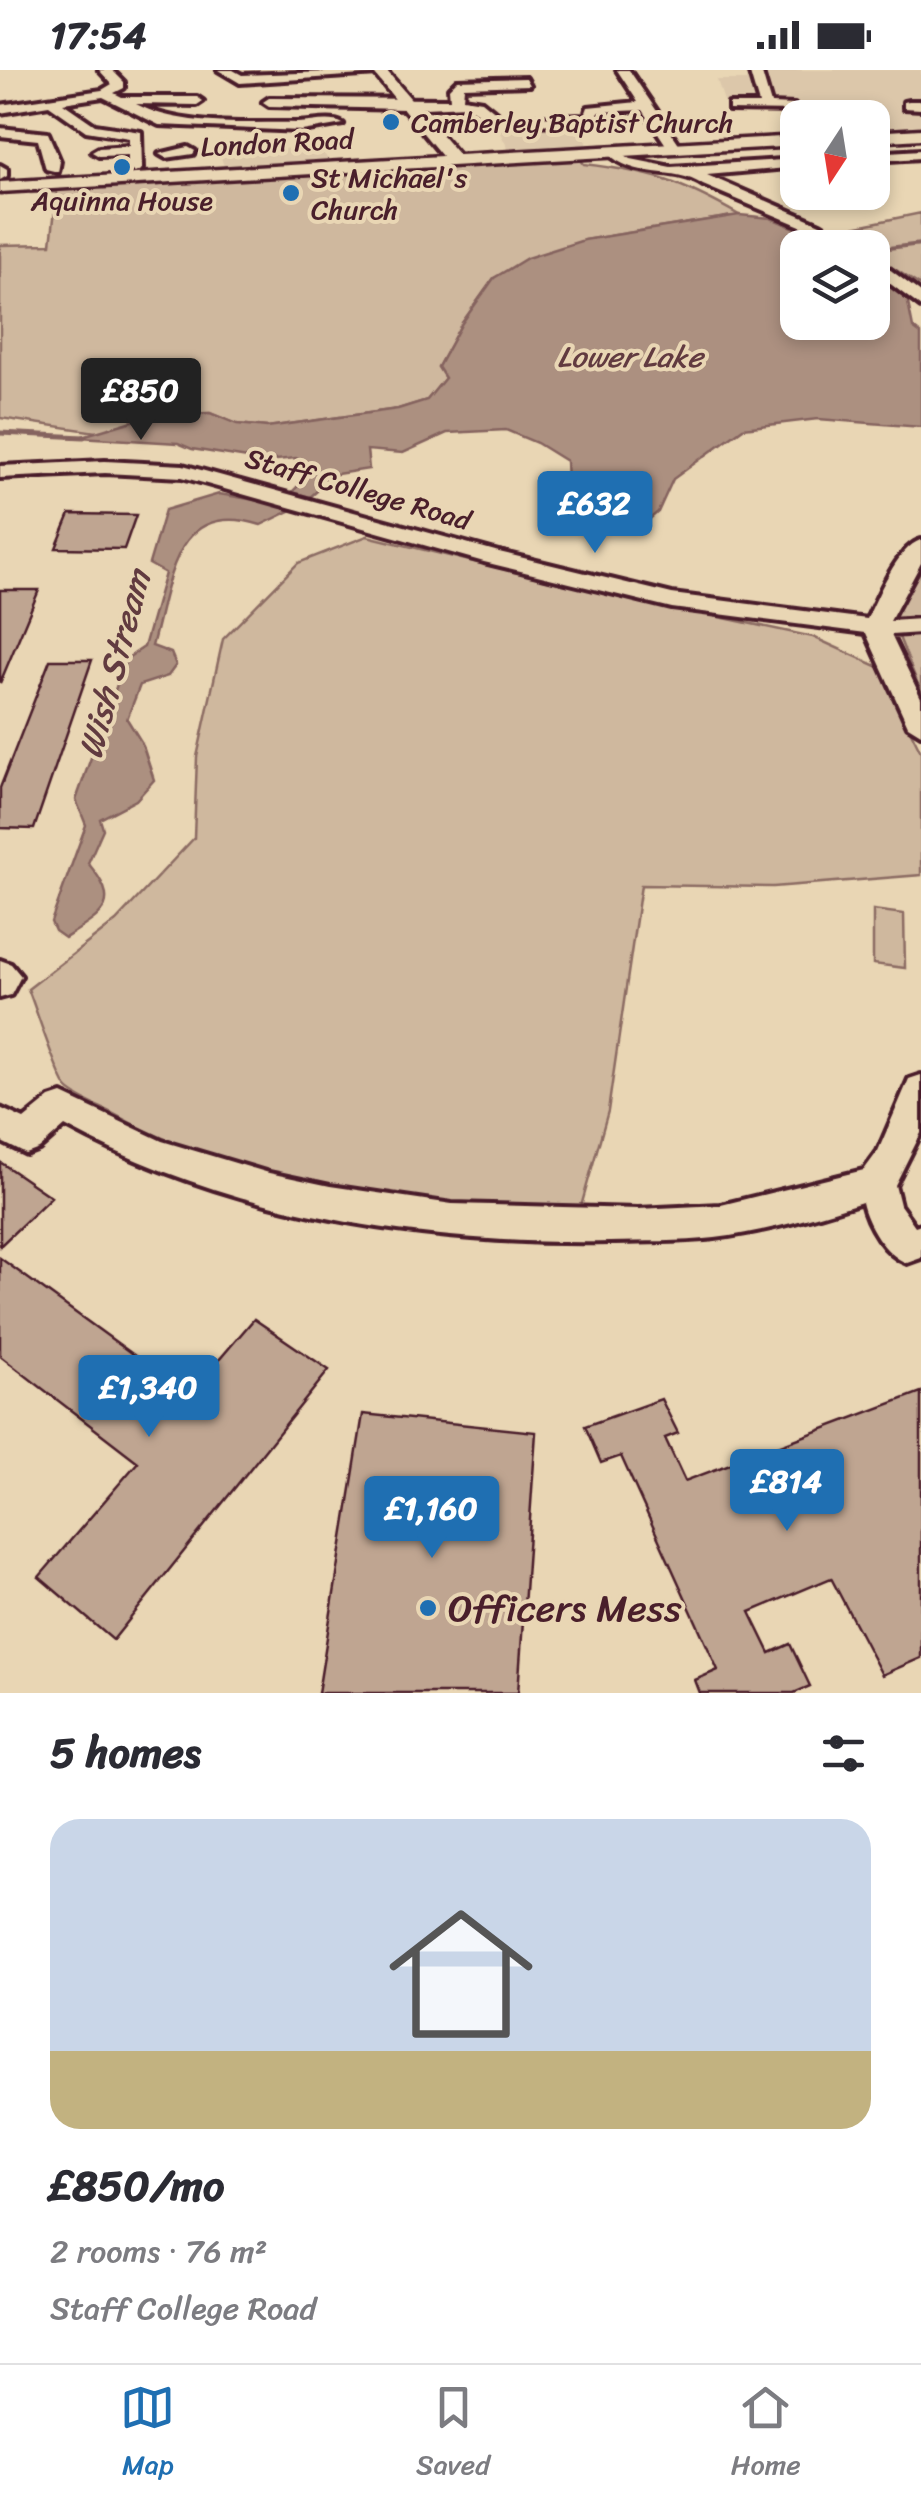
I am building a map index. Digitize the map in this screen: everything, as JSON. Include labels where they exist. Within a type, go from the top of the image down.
[{"type":"main road","points":[[381,74],[454,160]]},
{"type":"main road","points":[[890,136],[921,134]]},
{"type":"main road","name":"London Road","points":[[0,178],[412,163],[780,142]]},
{"type":"street","points":[[0,109],[106,93],[120,84],[105,70]]},
{"type":"street","points":[[224,70],[240,78],[304,72],[381,74]]},
{"type":"street","points":[[623,70],[675,148]]},
{"type":"street","points":[[755,70],[766,107]]},
{"type":"street","points":[[331,86],[381,74]]},
{"type":"street","points":[[457,102],[455,88],[461,83],[526,82]]},
{"type":"street","points":[[618,88],[639,98]]},
{"type":"street","points":[[106,93],[152,120],[175,123],[270,128],[337,122]]},
{"type":"street","points":[[583,101],[639,98]]},
{"type":"street","points":[[337,122],[338,116],[411,111],[457,102],[477,104],[490,118],[506,122],[578,122],[590,120],[593,110],[598,108],[639,98]]},
{"type":"street","points":[[122,100],[196,101]]},
{"type":"street","points":[[53,102],[90,128],[136,135],[135,169]]},
{"type":"street","points":[[269,102],[411,111]]},
{"type":"street","points":[[734,107],[780,108]]},
{"type":"street","points":[[337,122],[344,129],[344,140]]},
{"type":"street","points":[[175,123],[177,152]]},
{"type":"street","points":[[0,132],[42,136],[58,166]]},
{"type":"street","points":[[99,152],[136,150]]},
{"type":"street","points":[[614,152],[626,163],[695,172],[780,165]]},
{"type":"street","points":[[890,156],[921,154]]},
{"type":"street","points":[[695,172],[708,182],[821,230]]},
{"type":"street","points":[[890,276],[921,302]]},
{"type":"street","name":"Staff College Road","points":[[0,472],[151,468],[183,471],[492,557],[672,601],[875,627],[921,626]]},
{"type":"street","points":[[921,547],[901,574],[875,627],[921,726]]},
{"type":"street","points":[[0,972],[5,976],[0,986]]},
{"type":"street","points":[[0,1122],[26,1140],[62,1108],[149,1151],[239,1180],[340,1204],[477,1224],[598,1226],[718,1221],[821,1199],[876,1182],[894,1158],[921,1089]]},
{"type":"street","points":[[876,1182],[883,1211],[914,1243]]},
{"type":"shaded area","points":[[747,70],[921,70],[921,130],[890,132],[890,100],[780,100],[780,106],[725,104],[717,80],[748,80]]},
{"type":"shaded area","points":[[501,124],[575,124],[588,145],[509,150],[499,131],[505,131]]},
{"type":"shaded area","points":[[320,147],[330,163],[225,169],[219,152]]},
{"type":"shaded area","points":[[579,158],[584,164],[664,180],[739,215],[584,240],[494,278],[462,323],[438,367],[445,378],[427,400],[398,409],[267,427],[237,424],[210,413],[153,415],[103,433],[0,418],[0,245],[51,244],[57,192],[31,193],[31,187]]},
{"type":"shaded area","points":[[921,213],[921,286],[890,266],[890,230],[839,230]]},
{"type":"shaded area","points":[[367,536],[560,583],[813,637],[879,667],[921,752],[921,875],[773,887],[641,885],[608,1111],[580,1210],[463,1205],[341,1189],[222,1160],[166,1139],[67,1088],[28,989],[116,921],[194,838],[197,757],[223,639],[298,563]]},
{"type":"shaded area","points":[[921,567],[921,692],[891,617]]},
{"type":"shaded area","points":[[873,910],[904,914],[905,968],[873,964]]},
{"type":"water","name":"Lower Lake","points":[[739,215],[771,218],[800,230],[780,230],[780,340],[890,340],[890,283],[907,298],[913,328],[921,334],[921,427],[818,419],[743,428],[673,479],[658,512],[640,527],[620,530],[594,522],[567,482],[566,461],[506,430],[447,433],[403,453],[367,450],[369,469],[337,474],[310,497],[292,492],[302,482],[305,465],[296,458],[266,461],[192,449],[178,443],[79,437],[153,415],[210,413],[237,424],[267,427],[398,409],[427,400],[445,378],[438,367],[462,323],[494,278],[527,258],[584,240]]},
{"type":"water","points":[[219,494],[298,507],[261,525],[232,520],[209,523],[193,534],[180,551],[152,646],[171,653],[176,665],[168,676],[140,685],[127,719],[142,743],[154,780],[136,800],[100,819],[103,829],[88,863],[104,888],[104,906],[90,922],[65,938],[51,922],[86,825],[76,800],[126,659],[144,647],[165,573],[149,564],[165,510]]},
{"type":"building","points":[[70,514],[136,515],[124,549],[56,548]]},
{"type":"building","points":[[0,590],[39,590],[0,683]]},
{"type":"building","points":[[50,660],[92,660],[34,829],[0,828],[0,788]]},
{"type":"building","points":[[0,1162],[51,1197],[0,1246]]},
{"type":"building","points":[[0,1258],[189,1395],[254,1319],[329,1370],[113,1640],[39,1577],[138,1462],[0,1356]]},
{"type":"building","points":[[921,1392],[921,1658],[882,1675],[831,1578],[750,1612],[770,1653],[790,1644],[810,1686],[794,1693],[700,1693],[695,1680],[718,1670],[621,1456],[601,1463],[585,1426],[661,1399],[678,1433],[665,1438],[685,1481]]},
{"type":"building","name":"Officers Mess","points":[[363,1414],[536,1432],[518,1693],[318,1693]]},
{"type":"waterway","name":"Wish Stream","points":[[890,248],[921,244]]},
{"type":"waterway","points":[[0,433],[84,437]]},
{"type":"place","name":"Camberley Baptist Church","points":[[391,122]]},
{"type":"place","name":"Aquinna House","points":[[122,167]]},
{"type":"place","name":"St Michael's Church","points":[[291,193]]},
{"type":"place","name":"Officers Mess","points":[[428,1608]]}]
